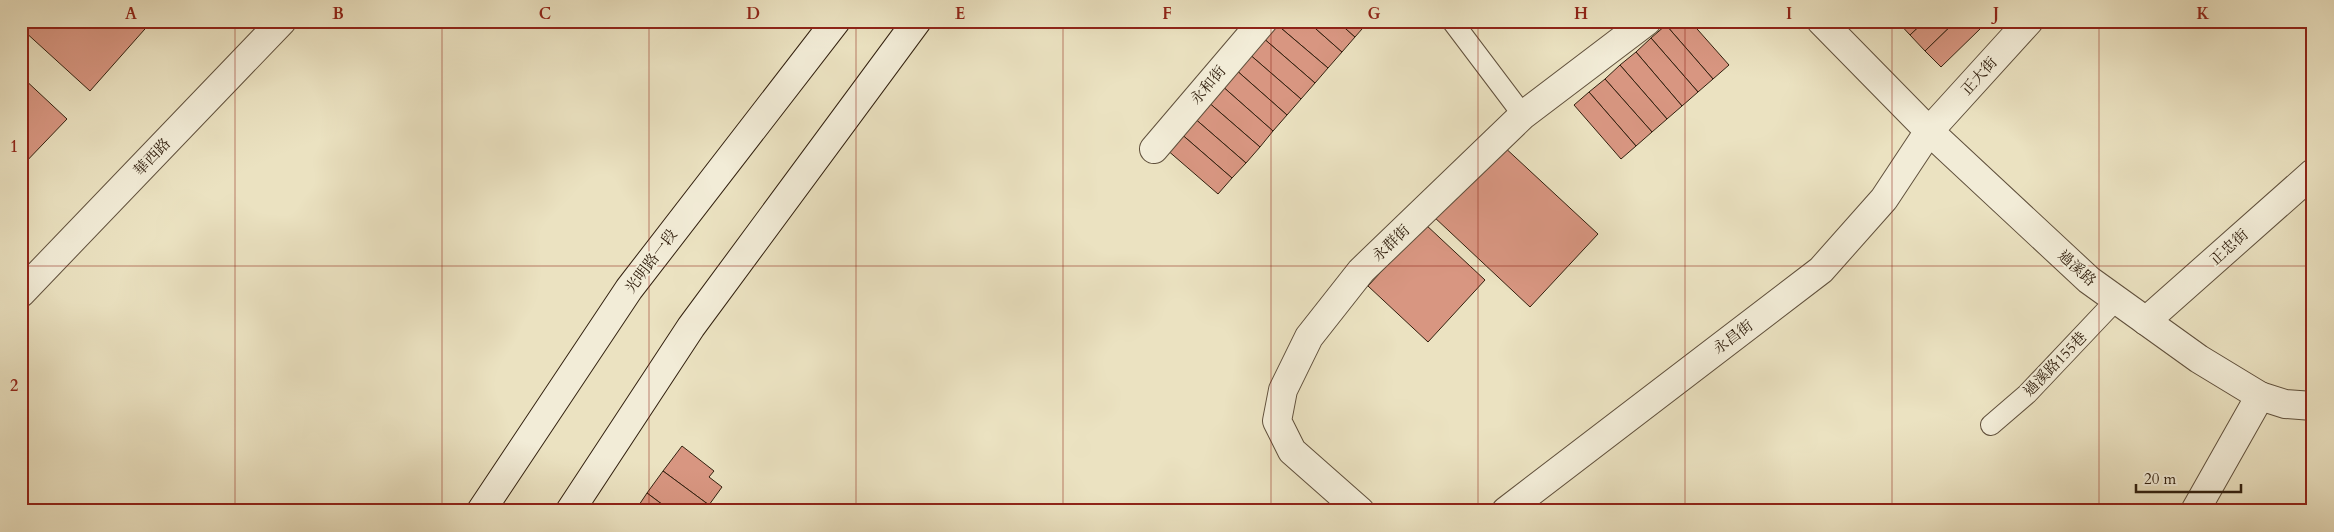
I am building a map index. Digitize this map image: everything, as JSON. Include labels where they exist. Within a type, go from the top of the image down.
[{"type":"street","name":"華西路","points":[[21,293],[282,21]]},
{"type":"street","name":"光明路一段","points":[[481,511],[629,289],[836,21]]},
{"type":"street","points":[[570,511],[691,327],[917,21]]},
{"type":"street","name":"永和街","points":[[1154,149],[1263,21]]},
{"type":"street","name":"永群街","points":[[1360,511],[1292,451],[1277,421],[1283,390],[1309,337],[1362,271],[1523,115],[1648,21]]},
{"type":"street","name":"過溪路","points":[[1821,21],[1929,131],[2089,280],[2199,359],[2260,396],[2285,404],[2313,406]]},
{"type":"street","name":"正大街","points":[[1929,131],[2030,21]]},
{"type":"street","name":"永昌街","points":[[1506,511],[1821,270],[1884,199],[1929,131]]},
{"type":"street","name":"正忠街","points":[[2146,321],[2313,173]]},
{"type":"street","points":[[2195,511],[2260,396]]},
{"type":"lane","points":[[1452,21],[1523,115]]},
{"type":"lane","name":"過溪路155巷","points":[[1991,425],[2027,394],[2116,300]]},
{"type":"building","points":[[31,21],[152,21],[90,91],[23,30]]},
{"type":"building","points":[[1276,21],[1307,21],[1342,52],[1328,68],[1275,23]]},
{"type":"building","points":[[1307,21],[1337,21],[1355,37],[1342,52]]},
{"type":"building","points":[[1337,21],[1369,21],[1355,37]]},
{"type":"building","points":[[1671,21],[1690,21],[1729,65],[1713,79],[1666,25]]},
{"type":"building","points":[[1897,21],[1925,21],[1910,35]]},
{"type":"building","points":[[1925,21],[1956,21],[1925,51],[1910,35]]},
{"type":"building","points":[[1956,21],[1973,21],[1980,29],[1941,67],[1925,51]]},
{"type":"building","points":[[1275,23],[1328,68],[1315,83],[1262,37]]},
{"type":"building","points":[[1666,25],[1713,79],[1698,92],[1651,38]]},
{"type":"building","points":[[1262,37],[1315,83],[1301,99],[1248,53]]},
{"type":"building","points":[[1651,38],[1698,92],[1682,106],[1636,52]]},
{"type":"building","points":[[1636,52],[1682,106],[1667,119],[1620,65]]},
{"type":"building","points":[[1248,53],[1301,99],[1287,115],[1235,69]]},
{"type":"building","points":[[1620,65],[1667,119],[1652,132],[1605,79]]},
{"type":"building","points":[[1235,69],[1287,115],[1273,131],[1221,85]]},
{"type":"building","points":[[21,76],[67,119],[21,167]]},
{"type":"building","points":[[1605,79],[1652,132],[1636,146],[1589,92]]},
{"type":"building","points":[[1221,85],[1273,131],[1260,147],[1207,101]]},
{"type":"building","points":[[1589,92],[1636,146],[1621,159],[1574,105]]},
{"type":"building","points":[[1207,101],[1260,147],[1246,163],[1193,117]]},
{"type":"building","points":[[1193,117],[1246,163],[1232,178],[1179,132]]},
{"type":"building","points":[[1179,132],[1232,178],[1218,194],[1166,149]]},
{"type":"building","points":[[1501,144],[1598,234],[1530,307],[1433,216]]},
{"type":"building","points":[[1425,224],[1485,280],[1428,342],[1368,286]]},
{"type":"building","points":[[682,446],[714,471],[709,477],[722,487],[709,505],[663,471]]},
{"type":"building","points":[[663,471],[716,511],[671,511],[647,493]]},
{"type":"building","points":[[647,493],[671,511],[635,511]]}]
